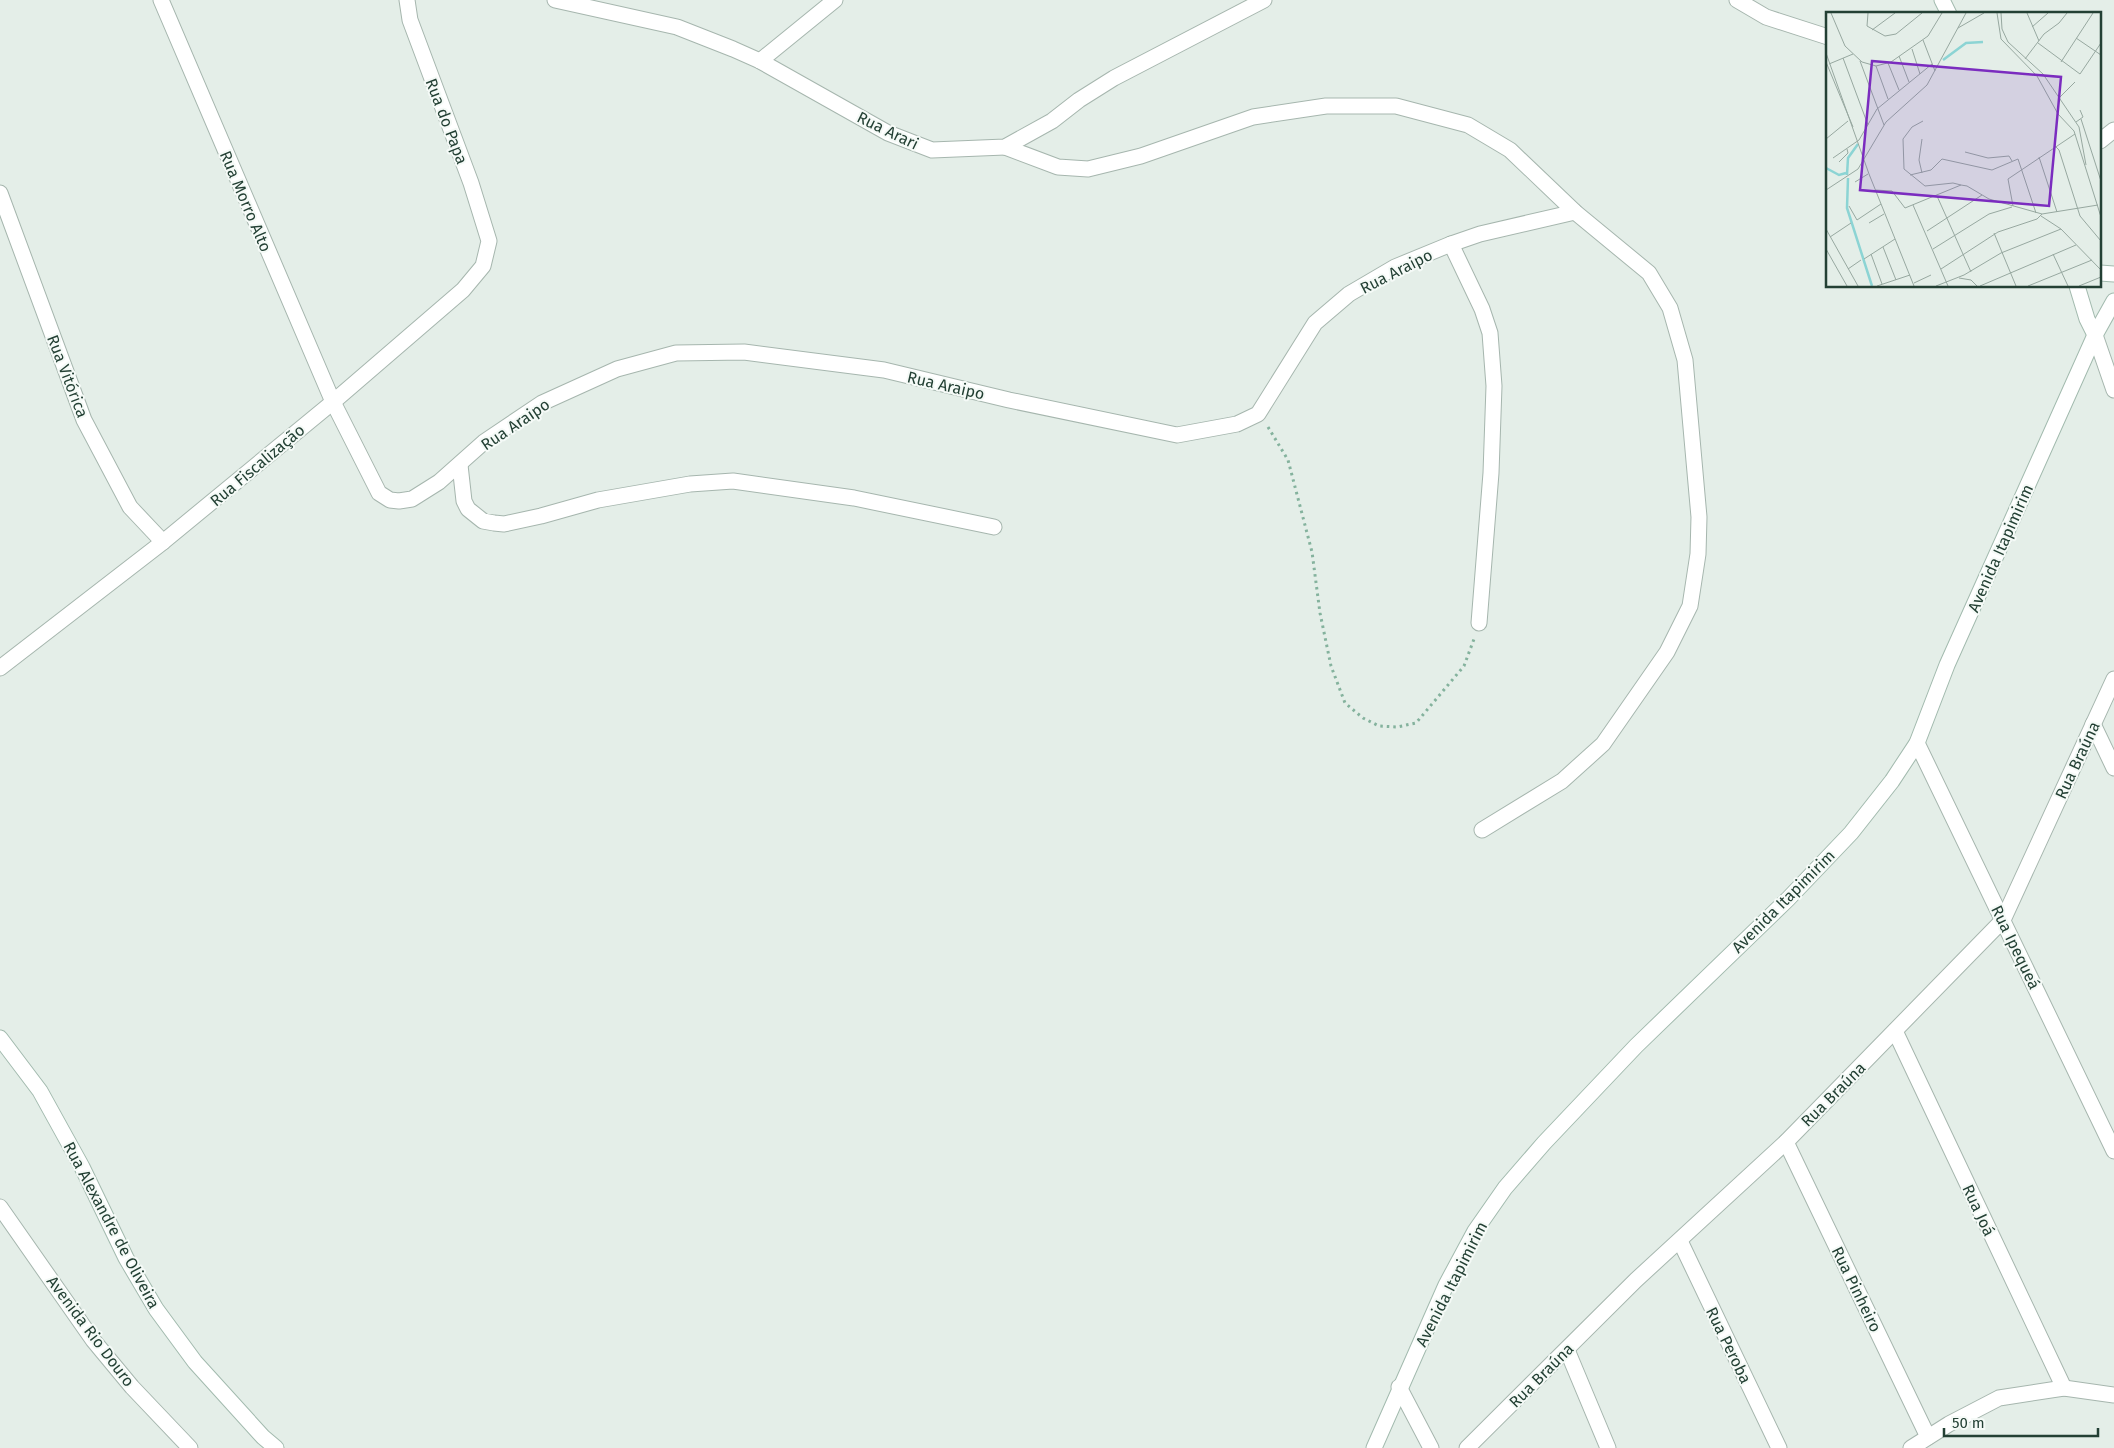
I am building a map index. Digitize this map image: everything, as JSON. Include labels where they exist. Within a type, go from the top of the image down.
[{"type":"street","name":"Rua Morro Alto","points":[[161,0],[333,402]]},
{"type":"street","name":"Rua do Papa","points":[[407,0],[410,20],[471,183],[489,241]]},
{"type":"street","name":"Rua Arari","points":[[555,0],[677,27],[760,62],[888,133],[932,150],[1005,147],[1052,121],[1079,100],[1114,78],[1258,1]]},
{"type":"street","points":[[760,62],[835,0]]},
{"type":"street","points":[[1737,0],[1766,17],[1826,36]]},
{"type":"street","points":[[1942,0],[1948,12]]},
{"type":"street","points":[[1005,147],[1058,167],[1088,169],[1141,156],[1252,117],[1326,106],[1396,106],[1468,125],[1510,150],[1576,212],[1649,273],[1670,308],[1684,360],[1698,516],[1698,554],[1690,606],[1667,652],[1603,744],[1562,781],[1482,830]]},
{"type":"street","points":[[2102,139],[2114,130]]},
{"type":"street","name":"Rua Vitórica","points":[[0,193],[84,420],[130,506],[163,542]]},
{"type":"street","name":"Rua Araipo","points":[[333,402],[379,493],[390,500],[399,501],[412,499],[439,482],[484,442],[542,403],[618,369],[676,353],[744,352],[884,370],[1009,400],[1177,435],[1237,424],[1258,414],[1316,323],[1349,294],[1395,267],[1480,234],[1576,212]]},
{"type":"street","name":"Rua Fiscalização","points":[[0,668],[163,542],[333,402],[463,290],[483,266],[489,241]]},
{"type":"street","points":[[1451,244],[1482,309],[1490,333],[1494,386],[1491,473],[1479,623]]},
{"type":"street","points":[[2078,288],[2087,319],[2095,335],[2114,390]]},
{"type":"street","name":"Avenida Itapimirim","points":[[1374,1448],[1399,1387],[1446,1285],[1475,1231],[1505,1188],[1544,1143],[1636,1046],[1788,899],[1852,833],[1892,782],[1917,743],[1948,665],[2095,335],[2114,301]]},
{"type":"street","points":[[460,465],[464,501],[468,509],[483,521],[494,523],[504,524],[598,500],[690,484],[733,481],[854,498],[994,527]]},
{"type":"street","name":"Rua Braúna","points":[[1467,1448],[1636,1280],[1786,1142],[2003,920],[2114,679]]},
{"type":"street","points":[[2093,724],[2114,768]]},
{"type":"street","name":"Rua Ipequeá","points":[[1917,743],[2114,1151]]},
{"type":"street","name":"Rua Joá","points":[[1895,1032],[2064,1388]]},
{"type":"street","name":"Rua Alexandre de Oliveira","points":[[0,1038],[40,1092],[82,1167],[126,1258],[156,1309],[195,1362],[276,1448]]},
{"type":"street","name":"Rua Pinheiro","points":[[1786,1142],[1928,1437]]},
{"type":"street","name":"Avenida Rio Douro","points":[[1,1210],[93,1340],[132,1386],[190,1448]]},
{"type":"street","name":"Rua Peroba","points":[[1680,1241],[1779,1448]]},
{"type":"street","points":[[1567,1350],[1608,1448]]},
{"type":"street","points":[[1399,1387],[1431,1448]]},
{"type":"street","points":[[1911,1448],[1999,1398],[2064,1388],[2114,1395]]},
{"type":"path","points":[[1258,414],[1274,434],[1288,460],[1312,552],[1320,613],[1331,666],[1346,702],[1363,718],[1378,726],[1397,727],[1416,723],[1464,666],[1479,623]]}]
